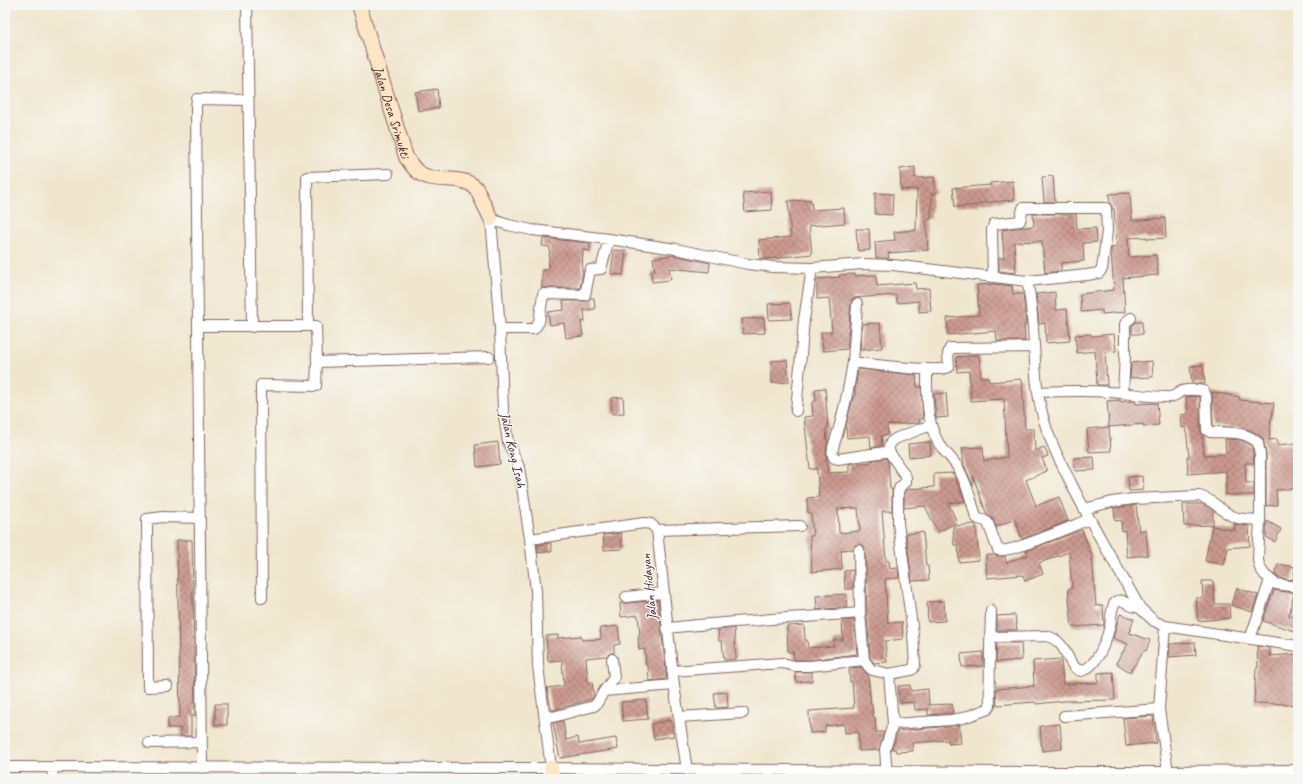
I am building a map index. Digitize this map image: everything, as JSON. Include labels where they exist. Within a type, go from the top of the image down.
[{"type":"street","points":[[247,5],[252,327]]},
{"type":"street","name":"Jalan Desa Srimukti","points":[[359,5],[406,157],[413,168],[418,173],[426,177],[462,181]]},
{"type":"street","points":[[202,768],[196,107],[197,99],[248,100]]},
{"type":"street","points":[[308,326],[307,177],[388,174]]},
{"type":"street","name":"Jalan Kong Isah","points":[[462,181],[472,184],[476,188],[491,219],[500,329],[503,416],[508,442],[519,467],[530,539],[536,591],[538,666],[552,774]]},
{"type":"street","points":[[491,219],[508,226],[676,249],[748,264],[773,267],[812,268],[863,264],[893,265],[993,277],[1013,278],[1027,281],[1099,273],[1102,269],[1107,231],[1107,208],[1023,208],[1020,221],[994,224],[992,230],[993,277]]},
{"type":"street","points":[[500,329],[534,329],[539,322],[543,294],[585,295],[590,270],[601,269],[610,239]]},
{"type":"street","points":[[796,411],[804,320],[812,268]]},
{"type":"street","points":[[1027,281],[1031,295],[1038,392],[1042,413],[1050,438],[1084,509],[1140,608],[1154,621],[1165,626],[1298,646]]},
{"type":"street","points":[[857,304],[853,362],[845,408],[833,447],[833,457],[838,459],[885,452],[888,450],[891,442],[897,438],[931,425]]},
{"type":"street","points":[[1123,393],[1125,324],[1131,318]]},
{"type":"street","points":[[198,326],[316,326],[316,386],[261,384],[262,598]]},
{"type":"street","points":[[853,362],[927,369],[948,368],[949,351],[952,348],[1034,347]]},
{"type":"street","points":[[317,362],[489,357]]},
{"type":"street","points":[[927,369],[927,394],[931,425],[937,442],[958,467],[968,488],[976,517],[988,523],[998,550],[1004,551],[1038,540],[1090,519]]},
{"type":"street","points":[[1038,392],[1076,391],[1123,393],[1130,395],[1168,398],[1184,390],[1204,391],[1206,396],[1207,430],[1210,432],[1243,434],[1256,441],[1259,446],[1260,520],[1258,560],[1260,568],[1270,580],[1276,584],[1298,587]]},
{"type":"street","points":[[859,550],[860,613],[864,660],[872,670],[889,674],[911,670],[915,665],[913,634],[898,523],[898,492],[900,487],[906,482],[906,478],[888,450]]},
{"type":"street","points":[[1084,509],[1112,502],[1133,499],[1199,496],[1213,501],[1220,508],[1236,518],[1260,520]]},
{"type":"street","points":[[167,686],[148,687],[147,519],[163,517],[200,518]]},
{"type":"street","points":[[530,539],[644,523],[650,524],[656,530],[800,526]]},
{"type":"street","name":"Jalan Hidayan","points":[[656,530],[672,671],[687,770]]},
{"type":"street","points":[[1250,639],[1270,580]]},
{"type":"street","points":[[626,597],[663,593]]},
{"type":"street","points":[[991,637],[1046,636],[1053,638],[1060,643],[1075,668],[1082,671],[1085,670],[1097,658],[1105,644],[1114,604],[1122,600],[1132,606],[1140,608]]},
{"type":"street","points":[[893,724],[951,720],[963,718],[988,709],[990,706],[990,611]]},
{"type":"street","points":[[667,628],[737,621],[776,620],[860,613]]},
{"type":"street","points":[[1165,626],[1158,709],[1168,772]]},
{"type":"street","points":[[544,714],[553,716],[594,706],[614,678],[612,659]]},
{"type":"street","points":[[672,671],[782,663],[795,666],[816,666],[864,660]]},
{"type":"street","points":[[887,775],[885,749],[893,724],[889,674]]},
{"type":"street","points":[[604,690],[674,685]]},
{"type":"street","points":[[1064,716],[1158,709]]},
{"type":"street","points":[[679,717],[743,714]]},
{"type":"street","points":[[149,743],[202,742]]},
{"type":"street","points":[[5,767],[202,768],[552,774],[687,770],[999,776],[1086,776],[1168,772],[1298,770]]},
{"type":"street","points":[[52,768],[53,779]]},
{"type":"building","points":[[437,89],[439,108],[418,111],[415,92]]},
{"type":"building","points":[[915,167],[915,178],[934,177],[936,194],[932,194],[931,219],[926,219],[928,250],[888,253],[889,258],[876,258],[875,242],[895,240],[894,232],[916,230],[917,189],[901,190],[900,169]]},
{"type":"building","points":[[1053,176],[1055,202],[1044,202],[1042,177]]},
{"type":"building","points":[[1013,181],[1014,200],[955,207],[953,188],[991,185],[990,183]]},
{"type":"building","points":[[771,191],[772,210],[745,212],[743,193]]},
{"type":"building","points":[[875,193],[893,194],[892,215],[875,214]]},
{"type":"building","points":[[1130,193],[1132,221],[1165,218],[1166,238],[1128,238],[1129,257],[1156,255],[1158,275],[1123,278],[1125,312],[1102,314],[1102,310],[1081,312],[1080,294],[1114,290],[1111,248],[1117,247],[1114,209],[1110,203],[1109,194]]},
{"type":"building","points":[[811,200],[812,210],[844,208],[845,223],[809,226],[812,254],[760,259],[759,240],[791,237],[788,201]]},
{"type":"building","points":[[1033,214],[1076,214],[1077,229],[1096,228],[1097,242],[1083,243],[1084,261],[1061,263],[1061,271],[1045,273],[1042,241],[1014,242],[1016,273],[999,271],[999,258],[1004,258],[1002,230],[1034,226]]},
{"type":"building","points":[[856,229],[869,229],[870,250],[858,251]]},
{"type":"building","points":[[543,238],[590,243],[590,251],[583,250],[583,271],[580,288],[542,288],[542,270],[548,270],[550,247],[542,246]]},
{"type":"building","points":[[614,250],[626,251],[623,275],[611,274]]},
{"type":"building","points":[[673,255],[710,263],[709,272],[669,268],[671,280],[652,282],[651,271],[655,271],[653,258]]},
{"type":"building","points":[[855,274],[855,276],[876,275],[877,286],[915,283],[916,289],[929,288],[931,311],[919,312],[919,301],[897,303],[896,295],[853,298],[851,304],[847,349],[823,351],[821,332],[832,332],[829,298],[817,299],[817,279]]},
{"type":"building","points":[[995,284],[1012,286],[1013,294],[1023,294],[1026,325],[1024,325],[1025,341],[997,341],[996,331],[948,335],[947,318],[979,315],[977,285]]},
{"type":"building","points":[[1055,292],[1056,310],[1067,309],[1070,341],[1046,343],[1045,323],[1039,324],[1036,294]]},
{"type":"building","points":[[594,298],[595,309],[584,310],[585,321],[581,322],[583,336],[566,338],[564,323],[550,325],[548,312],[564,310],[563,301],[585,301]]},
{"type":"building","points":[[790,303],[792,319],[769,320],[768,304]]},
{"type":"building","points":[[764,318],[765,333],[743,334],[742,319]]},
{"type":"building","points":[[1136,322],[1142,322],[1143,334],[1132,334],[1132,326]]},
{"type":"building","points":[[880,323],[882,348],[860,350],[862,324]]},
{"type":"building","points":[[1091,334],[1091,336],[1114,334],[1116,351],[1105,352],[1107,385],[1097,385],[1095,351],[1077,353],[1075,335]]},
{"type":"building","points":[[979,355],[981,377],[988,377],[989,382],[1022,379],[1025,429],[1034,429],[1035,451],[1044,447],[1048,456],[1042,458],[1047,471],[1026,480],[1036,506],[1059,497],[1068,521],[1022,539],[1015,519],[996,527],[993,519],[987,515],[973,476],[973,486],[964,465],[962,448],[983,447],[984,461],[1007,457],[1004,399],[971,401],[969,371],[957,372],[956,357]]},
{"type":"building","points":[[787,360],[789,382],[772,383],[771,361]]},
{"type":"building","points":[[1152,361],[1153,377],[1130,378],[1131,363]]},
{"type":"building","points":[[1203,365],[1205,384],[1192,383],[1190,366]]},
{"type":"building","points":[[858,369],[916,375],[917,387],[921,387],[923,419],[919,419],[920,422],[918,423],[887,425],[888,435],[881,436],[882,446],[871,448],[870,436],[847,438],[846,426],[853,397],[855,396]]},
{"type":"building","points":[[825,388],[828,428],[826,428],[826,454],[828,473],[849,472],[849,464],[872,462],[871,461],[886,458],[888,461],[890,489],[892,489],[892,511],[882,511],[886,561],[889,561],[890,569],[898,568],[899,578],[885,579],[888,623],[902,622],[903,639],[885,641],[887,662],[874,663],[870,658],[864,546],[859,544],[855,545],[853,549],[841,550],[842,569],[812,572],[810,536],[813,536],[811,513],[808,513],[807,498],[819,497],[817,469],[810,469],[804,417],[813,416],[812,402],[816,401],[815,389]],"holes":[[[858,508],[860,531],[839,533],[838,509]]]},
{"type":"building","points":[[1212,392],[1240,397],[1239,400],[1274,403],[1269,440],[1277,439],[1278,445],[1298,443],[1298,488],[1276,490],[1277,505],[1266,506],[1266,454],[1263,438],[1244,428],[1213,426]]},
{"type":"building","points":[[946,393],[948,417],[936,418],[934,394]]},
{"type":"building","points":[[623,397],[624,413],[612,414],[611,398]]},
{"type":"building","points":[[1186,397],[1200,397],[1200,430],[1202,434],[1204,455],[1226,454],[1225,439],[1240,440],[1252,446],[1254,463],[1245,463],[1246,483],[1254,483],[1254,495],[1226,495],[1226,471],[1188,474],[1187,457],[1189,457],[1186,427],[1182,428],[1181,415],[1188,414]]},
{"type":"building","points":[[1120,400],[1120,402],[1135,401],[1136,404],[1157,403],[1159,425],[1143,426],[1143,424],[1109,427],[1107,401]]},
{"type":"building","points":[[1109,427],[1111,451],[1089,452],[1087,429]]},
{"type":"building","points":[[498,442],[500,464],[477,467],[475,445]]},
{"type":"building","points":[[930,442],[931,455],[909,457],[908,444]]},
{"type":"building","points":[[1094,457],[1095,470],[1075,471],[1074,458]]},
{"type":"building","points":[[953,473],[965,501],[948,503],[957,522],[938,532],[925,506],[904,508],[904,493],[908,489],[934,487],[934,474]]},
{"type":"building","points":[[1142,476],[1143,490],[1129,491],[1128,477]]},
{"type":"building","points":[[1183,504],[1202,504],[1208,507],[1213,511],[1213,525],[1184,526]]},
{"type":"building","points":[[1136,505],[1139,531],[1146,530],[1148,555],[1127,557],[1125,530],[1122,531],[1121,520],[1115,521],[1114,508]]},
{"type":"building","points":[[1267,521],[1281,529],[1275,542],[1266,537]]},
{"type":"building","points":[[975,524],[979,560],[959,562],[958,545],[954,545],[953,526]]},
{"type":"building","points":[[1234,524],[1249,526],[1250,546],[1228,548],[1224,565],[1205,561],[1212,526],[1235,531]]},
{"type":"building","points":[[1082,530],[1092,556],[1096,606],[1103,605],[1104,625],[1072,627],[1068,589],[1072,588],[1069,552],[1039,563],[1043,574],[1025,581],[1023,575],[987,578],[986,555],[1005,556],[1006,563],[1028,555],[1026,551]]},
{"type":"building","points":[[923,532],[926,566],[928,566],[929,580],[912,581],[906,534]]},
{"type":"building","points":[[621,533],[622,549],[604,550],[603,535]]},
{"type":"building","points":[[177,540],[192,540],[195,716],[191,716],[191,736],[181,736],[180,728],[168,728],[168,718],[180,717]]},
{"type":"building","points":[[551,543],[552,551],[538,553],[537,545]]},
{"type":"building","points":[[1278,564],[1295,567],[1293,580],[1279,578],[1275,575]]},
{"type":"building","points":[[853,570],[853,589],[845,589],[844,571]]},
{"type":"building","points":[[1202,581],[1213,581],[1215,604],[1229,604],[1230,618],[1198,621],[1196,598],[1203,598]]},
{"type":"building","points":[[1237,588],[1258,595],[1252,612],[1231,605]]},
{"type":"building","points":[[1274,590],[1294,593],[1289,616],[1298,616],[1298,632],[1263,621]]},
{"type":"building","points":[[846,594],[847,607],[817,610],[816,596]]},
{"type":"building","points":[[658,600],[667,679],[649,681],[645,649],[639,650],[638,636],[640,635],[638,615],[621,617],[620,603]]},
{"type":"building","points":[[944,601],[945,621],[928,622],[927,602]]},
{"type":"building","points":[[1120,614],[1134,619],[1129,633],[1150,640],[1146,651],[1144,650],[1130,672],[1116,663],[1128,644],[1113,638]]},
{"type":"building","points":[[1015,615],[1017,630],[997,630],[997,616]]},
{"type":"building","points":[[854,620],[857,654],[809,660],[796,660],[794,659],[793,652],[788,652],[787,626],[804,625],[805,640],[807,640],[808,648],[834,646],[833,640],[843,640],[842,621]]},
{"type":"building","points":[[618,626],[620,644],[614,645],[614,653],[606,656],[586,658],[588,683],[592,682],[594,696],[592,699],[553,710],[551,709],[547,688],[564,686],[562,660],[548,661],[546,636],[558,635],[558,638],[581,636],[582,640],[601,639],[600,628]]},
{"type":"building","points":[[734,628],[736,659],[724,660],[722,641],[719,641],[718,630]]},
{"type":"building","points":[[1195,642],[1196,655],[1169,657],[1170,644]]},
{"type":"building","points":[[997,643],[1021,643],[1022,660],[996,662]]},
{"type":"building","points":[[1257,646],[1270,648],[1270,656],[1297,654],[1298,704],[1284,705],[1254,703],[1256,668],[1258,668]]},
{"type":"building","points":[[983,652],[983,666],[962,667],[961,654]]},
{"type":"building","points":[[1061,659],[1063,684],[1098,683],[1098,673],[1113,672],[1115,700],[1064,701],[1036,704],[1035,702],[997,705],[996,689],[1034,686],[1033,661]]},
{"type":"building","points":[[861,667],[868,675],[876,732],[884,732],[879,750],[859,751],[858,732],[845,733],[844,724],[825,726],[825,732],[810,733],[809,711],[854,708],[852,681],[850,682],[849,668]]},
{"type":"building","points":[[795,672],[812,672],[812,681],[796,682]]},
{"type":"building","points":[[910,685],[911,691],[928,689],[929,705],[952,704],[953,713],[928,715],[928,709],[915,710],[914,702],[899,703],[898,686]]},
{"type":"building","points":[[727,692],[728,707],[716,708],[714,693]]},
{"type":"building","points":[[646,700],[648,719],[623,721],[621,702]]},
{"type":"building","points":[[215,704],[227,704],[227,725],[215,725]]},
{"type":"building","points":[[1153,716],[1156,743],[1126,746],[1123,718]]},
{"type":"building","points":[[671,720],[674,736],[654,739],[651,724]]},
{"type":"building","points":[[563,721],[566,740],[578,737],[579,744],[616,738],[618,749],[560,758],[553,723]]},
{"type":"building","points":[[1060,724],[1062,749],[1042,751],[1040,726]]},
{"type":"building","points":[[959,725],[961,743],[949,744],[948,740],[912,743],[913,751],[896,752],[895,749],[892,749],[898,731]]}]
